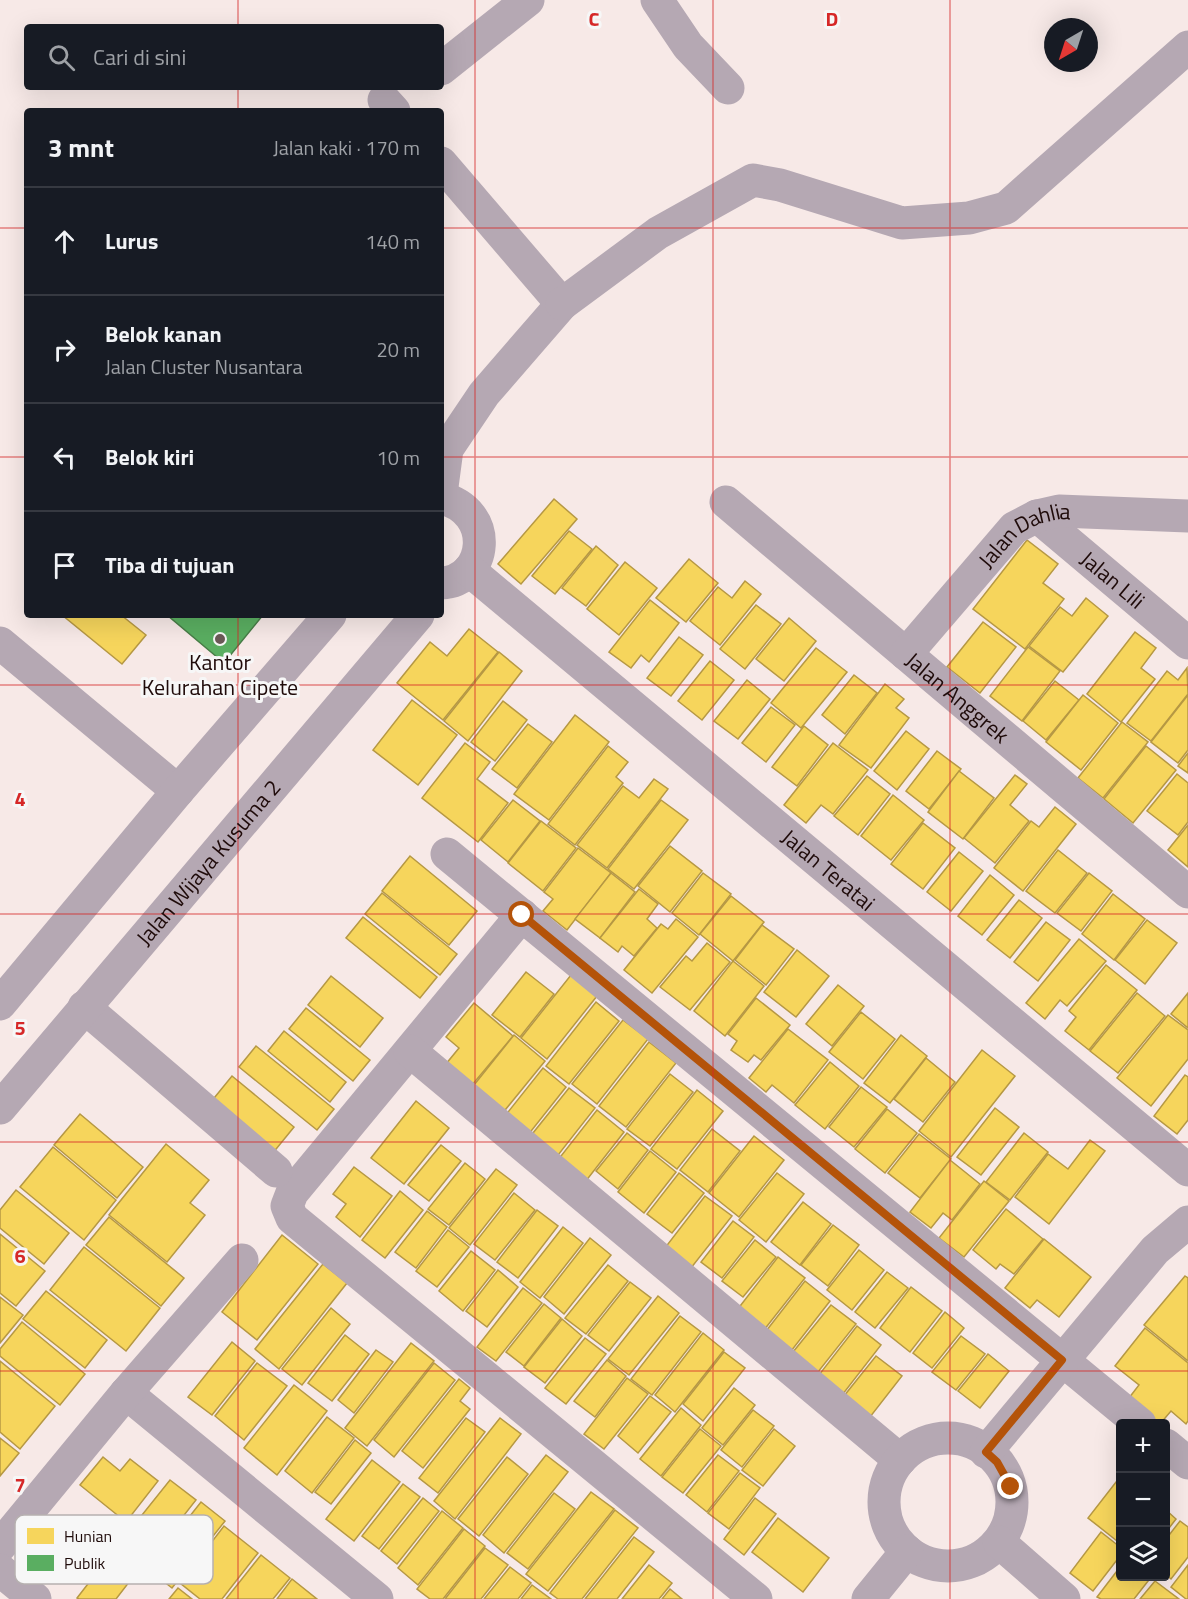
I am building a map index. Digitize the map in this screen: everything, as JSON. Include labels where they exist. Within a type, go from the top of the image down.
[{"type":"street","points":[[444,67],[528,0]]},
{"type":"street","points":[[657,0],[688,46],[728,88]]},
{"type":"street","points":[[444,472],[447,449],[484,394],[562,304],[658,233],[753,180],[780,185],[902,223],[969,218],[1006,208],[1188,47]]},
{"type":"street","points":[[444,166],[562,304]]},
{"type":"street","points":[[444,498],[461,506],[476,522],[480,544],[477,555],[449,581]]},
{"type":"street","name":"Jalan Anggrek","points":[[726,502],[1188,892]]},
{"type":"street","name":"Jalan Dahlia","points":[[906,654],[1014,528],[1037,516],[1059,511],[1188,516]]},
{"type":"street","name":"Jalan Lili","points":[[1037,516],[1188,643]]},
{"type":"street","name":"Jalan Teratai","points":[[449,581],[1188,1170]]},
{"type":"street","points":[[6,984],[178,791],[327,618]]},
{"type":"street","name":"Jalan Wijaya Kusuma 2","points":[[0,1108],[415,618]]},
{"type":"street","points":[[0,643],[178,791]]},
{"type":"street","points":[[447,854],[1134,1419]]},
{"type":"street","points":[[522,915],[292,1193],[287,1206],[292,1218],[756,1599]]},
{"type":"street","points":[[84,1007],[276,1171]]},
{"type":"street","points":[[410,1051],[900,1460]]},
{"type":"street","points":[[1155,1250],[1188,1189]]},
{"type":"street","points":[[986,1452],[1155,1250],[1188,1222]]},
{"type":"street","points":[[26,1515],[126,1394],[243,1260]]},
{"type":"street","points":[[126,1394],[377,1599]]},
{"type":"street","points":[[941,1439],[957,1439],[973,1444],[986,1452],[997,1462],[1011,1487],[1011,1516],[999,1542],[979,1558],[955,1566],[929,1563],[907,1551],[897,1541],[885,1515],[884,1500],[892,1472],[900,1460],[926,1442],[941,1439]]},
{"type":"street","points":[[1170,1448],[1188,1463]]},
{"type":"street","points":[[0,1546],[15,1528]]},
{"type":"street","points":[[999,1542],[1064,1599]]},
{"type":"street","points":[[868,1599],[907,1551]]},
{"type":"street","points":[[0,1570],[15,1582]]},
{"type":"street","points":[[17,1584],[35,1599]]},
{"type":"building: Hunian","points":[[554,499],[577,519],[521,584],[498,564]]},
{"type":"building: Hunian","points":[[569,531],[592,549],[555,594],[532,576]]},
{"type":"building: Hunian","points":[[1027,540],[1058,564],[1043,583],[1064,599],[1025,649],[973,609]]},
{"type":"building: Hunian","points":[[596,546],[618,565],[586,606],[562,588]]},
{"type":"building: Hunian","points":[[689,559],[718,583],[686,622],[656,598]]},
{"type":"building: Hunian","points":[[625,562],[657,588],[619,635],[587,609]]},
{"type":"building: Hunian","points":[[745,581],[761,594],[720,645],[690,621],[718,587],[732,598]]},
{"type":"building: Hunian","points":[[1086,598],[1108,616],[1063,672],[1029,646],[1060,607],[1072,616]]},
{"type":"building: Hunian","points":[[650,600],[679,623],[649,662],[641,655],[631,668],[609,652]]},
{"type":"building: Hunian","points":[[756,605],[781,624],[745,669],[720,649]]},
{"type":"building: Hunian","points":[[66,618],[125,618],[146,635],[122,664]]},
{"type":"building: Hunian","points":[[789,618],[816,641],[784,681],[756,659]]},
{"type":"building: Hunian","points":[[983,622],[1016,647],[980,693],[947,667]]},
{"type":"building: Hunian","points":[[469,629],[498,652],[443,720],[397,683],[430,642],[447,656]]},
{"type":"building: Hunian","points":[[1135,632],[1156,648],[1141,668],[1155,679],[1121,722],[1087,694]]},
{"type":"building: Hunian","points":[[679,637],[703,655],[671,696],[647,678]]},
{"type":"building: Hunian","points":[[1028,647],[1060,671],[1022,721],[990,696]]},
{"type":"building: Hunian","points":[[816,648],[847,672],[801,728],[771,703]]},
{"type":"building: Hunian","points":[[499,652],[522,671],[468,741],[444,721]]},
{"type":"building: Hunian","points":[[710,661],[734,680],[702,720],[678,701]]},
{"type":"building: Hunian","points":[[1187,668],[1188,694],[1151,741],[1127,723],[1167,671],[1178,680]]},
{"type":"building: Hunian","points":[[854,675],[877,693],[845,734],[822,715]]},
{"type":"building: Hunian","points":[[747,680],[770,699],[738,739],[714,721]]},
{"type":"building: Hunian","points":[[1055,681],[1079,700],[1046,740],[1023,721]]},
{"type":"building: Hunian","points":[[885,684],[904,699],[896,708],[909,718],[871,768],[839,745]]},
{"type":"building: Hunian","points":[[1083,695],[1118,723],[1081,770],[1046,742]]},
{"type":"building: Hunian","points":[[1188,695],[1188,750],[1178,763],[1151,742]]},
{"type":"building: Hunian","points":[[412,700],[457,735],[418,785],[373,750]]},
{"type":"building: Hunian","points":[[503,701],[527,720],[495,761],[471,742]]},
{"type":"building: Hunian","points":[[771,707],[795,725],[766,762],[742,743]]},
{"type":"building: Hunian","points":[[575,715],[609,742],[549,820],[514,794]]},
{"type":"building: Hunian","points":[[1122,722],[1148,742],[1103,798],[1078,778]]},
{"type":"building: Hunian","points":[[528,724],[552,742],[517,788],[492,769]]},
{"type":"building: Hunian","points":[[804,726],[828,745],[797,786],[772,767]]},
{"type":"building: Hunian","points":[[906,731],[929,749],[897,790],[874,771]]},
{"type":"building: Hunian","points":[[465,743],[490,762],[477,779],[508,803],[478,842],[422,798]]},
{"type":"building: Hunian","points":[[833,743],[868,770],[833,814],[821,805],[806,823],[784,805]]},
{"type":"building: Hunian","points":[[608,746],[628,762],[616,777],[623,783],[575,845],[548,824]]},
{"type":"building: Hunian","points":[[1146,746],[1176,770],[1133,823],[1104,799]]},
{"type":"building: Hunian","points":[[937,751],[961,769],[929,809],[906,791]]},
{"type":"building: Hunian","points":[[1188,753],[1188,773],[1178,766]]},
{"type":"building: Hunian","points":[[959,771],[994,798],[963,839],[928,812]]},
{"type":"building: Hunian","points":[[1177,774],[1188,783],[1188,822],[1178,835],[1147,811]]},
{"type":"building: Hunian","points":[[1015,775],[1027,784],[1010,805],[1029,821],[995,863],[964,838]]},
{"type":"building: Hunian","points":[[867,776],[890,794],[858,835],[834,816]]},
{"type":"building: Hunian","points":[[654,779],[668,789],[607,868],[577,845],[623,786],[639,798]]},
{"type":"building: Hunian","points":[[893,795],[924,820],[891,860],[861,836]]},
{"type":"building: Hunian","points":[[513,800],[540,821],[508,862],[481,840]]},
{"type":"building: Hunian","points":[[661,800],[688,820],[634,889],[608,869]]},
{"type":"building: Hunian","points":[[1055,807],[1076,824],[1023,891],[994,868],[1031,821],[1039,827]]},
{"type":"building: Hunian","points":[[541,821],[576,848],[543,891],[508,863]]},
{"type":"building: Hunian","points":[[923,823],[955,848],[923,889],[891,864]]},
{"type":"building: Hunian","points":[[1188,825],[1188,867],[1168,850]]},
{"type":"building: Hunian","points":[[670,846],[702,871],[670,912],[638,886]]},
{"type":"building: Hunian","points":[[578,848],[611,873],[567,930],[543,911],[553,899],[544,892]]},
{"type":"building: Hunian","points":[[1058,850],[1087,873],[1055,913],[1026,891]]},
{"type":"building: Hunian","points":[[959,852],[983,871],[951,911],[927,892]]},
{"type":"building: Hunian","points":[[410,856],[477,911],[449,945],[382,891]]},
{"type":"building: Hunian","points":[[611,873],[635,892],[600,938],[575,919]]},
{"type":"building: Hunian","points":[[703,873],[731,894],[699,935],[672,913]]},
{"type":"building: Hunian","points":[[1089,873],[1112,891],[1081,931],[1057,913]]},
{"type":"building: Hunian","points":[[990,875],[1014,895],[982,935],[958,916]]},
{"type":"building: Hunian","points":[[639,889],[658,904],[647,919],[657,928],[634,956],[622,946],[618,952],[600,938]]},
{"type":"building: Hunian","points":[[382,893],[457,954],[440,975],[365,914]]},
{"type":"building: Hunian","points":[[1113,894],[1145,919],[1114,960],[1082,934]]},
{"type":"building: Hunian","points":[[731,896],[764,922],[733,961],[700,934]]},
{"type":"building: Hunian","points":[[1019,900],[1042,918],[1010,958],[987,940]]},
{"type":"building: Hunian","points":[[363,917],[437,977],[420,998],[346,938]]},
{"type":"building: Hunian","points":[[676,919],[698,937],[652,993],[624,970],[661,924],[668,929]]},
{"type":"building: Hunian","points":[[1147,920],[1177,943],[1145,984],[1115,960]]},
{"type":"building: Hunian","points":[[1046,922],[1070,940],[1038,981],[1014,962]]},
{"type":"building: Hunian","points":[[762,925],[794,949],[766,985],[735,960]]},
{"type":"building: Hunian","points":[[1079,939],[1106,961],[1067,1006],[1060,1000],[1045,1019],[1026,1003]]},
{"type":"building: Hunian","points":[[707,943],[730,962],[690,1010],[660,987],[686,956],[692,961]]},
{"type":"building: Hunian","points":[[797,950],[829,976],[796,1017],[764,992]]},
{"type":"building: Hunian","points":[[733,961],[764,986],[725,1036],[694,1011]]},
{"type":"building: Hunian","points":[[1106,965],[1137,990],[1089,1050],[1065,1031],[1076,1017],[1069,1011]]},
{"type":"building: Hunian","points":[[526,972],[554,994],[520,1037],[492,1015]]},
{"type":"building: Hunian","points":[[571,975],[597,996],[547,1059],[521,1038]]},
{"type":"building: Hunian","points":[[331,976],[383,1018],[360,1047],[308,1005]]},
{"type":"building: Hunian","points":[[838,985],[864,1006],[832,1046],[806,1024]]},
{"type":"building: Hunian","points":[[1137,993],[1165,1016],[1118,1073],[1090,1051]]},
{"type":"building: Hunian","points":[[1188,993],[1188,1028],[1171,1014]]},
{"type":"building: Hunian","points":[[756,998],[790,1025],[761,1060],[754,1055],[748,1062],[731,1050],[737,1041],[728,1034]]},
{"type":"building: Hunian","points":[[596,1002],[619,1021],[569,1084],[546,1066]]},
{"type":"building: Hunian","points":[[474,1003],[513,1036],[467,1091],[441,1070],[459,1048],[446,1037]]},
{"type":"building: Hunian","points":[[306,1008],[370,1060],[353,1081],[289,1029]]},
{"type":"building: Hunian","points":[[861,1012],[895,1039],[863,1079],[829,1052]]},
{"type":"building: Hunian","points":[[1168,1015],[1188,1030],[1188,1059],[1151,1106],[1117,1078]]},
{"type":"building: Hunian","points":[[623,1020],[648,1039],[597,1104],[572,1084]]},
{"type":"building: Hunian","points":[[788,1029],[828,1060],[794,1103],[772,1085],[766,1092],[749,1078]]},
{"type":"building: Hunian","points":[[284,1031],[346,1082],[330,1102],[268,1051]]},
{"type":"building: Hunian","points":[[514,1035],[545,1061],[497,1120],[466,1095]]},
{"type":"building: Hunian","points":[[901,1035],[927,1056],[890,1103],[864,1083]]},
{"type":"building: Hunian","points":[[649,1042],[676,1063],[626,1127],[599,1106]]},
{"type":"building: Hunian","points":[[256,1046],[334,1109],[317,1130],[239,1067]]},
{"type":"building: Hunian","points":[[982,1050],[1015,1076],[951,1157],[919,1131]]},
{"type":"building: Hunian","points":[[926,1058],[955,1082],[923,1122],[894,1099]]},
{"type":"building: Hunian","points":[[830,1062],[859,1086],[825,1129],[795,1105]]},
{"type":"building: Hunian","points":[[543,1068],[566,1087],[524,1140],[501,1121]]},
{"type":"building: Hunian","points":[[670,1074],[693,1092],[650,1146],[627,1129]]},
{"type":"building: Hunian","points":[[1185,1075],[1188,1077],[1188,1120],[1177,1134],[1154,1116]]},
{"type":"building: Hunian","points":[[232,1076],[294,1127],[268,1159],[206,1108]]},
{"type":"building: Hunian","points":[[861,1087],[887,1107],[854,1147],[829,1127]]},
{"type":"building: Hunian","points":[[569,1088],[595,1108],[551,1164],[525,1143]]},
{"type":"building: Hunian","points":[[697,1090],[723,1111],[677,1169],[651,1149]]},
{"type":"building: Hunian","points":[[416,1101],[449,1128],[404,1184],[371,1158]]},
{"type":"building: Hunian","points":[[995,1108],[1019,1127],[981,1175],[957,1157]]},
{"type":"building: Hunian","points":[[887,1109],[917,1133],[885,1173],[855,1149]]},
{"type":"building: Hunian","points":[[597,1110],[624,1132],[582,1186],[554,1165]]},
{"type":"building: Hunian","points":[[80,1114],[143,1167],[117,1198],[54,1145]]},
{"type":"building: Hunian","points":[[712,1129],[740,1151],[708,1192],[680,1170]]},
{"type":"building: Hunian","points":[[627,1133],[648,1150],[618,1189],[596,1171]]},
{"type":"building: Hunian","points":[[1024,1133],[1048,1152],[1010,1200],[986,1182]]},
{"type":"building: Hunian","points":[[919,1134],[951,1159],[920,1198],[888,1173]]},
{"type":"building: Hunian","points":[[754,1136],[784,1160],[739,1217],[709,1193]]},
{"type":"building: Hunian","points":[[1090,1140],[1105,1151],[1049,1224],[1015,1197],[1048,1154],[1068,1169]]},
{"type":"building: Hunian","points":[[166,1144],[209,1180],[190,1203],[205,1215],[167,1262],[109,1215]]},
{"type":"building: Hunian","points":[[441,1145],[461,1161],[429,1201],[408,1185]]},
{"type":"building: Hunian","points":[[53,1147],[116,1200],[84,1240],[20,1187]]},
{"type":"building: Hunian","points":[[650,1151],[676,1172],[644,1213],[618,1192]]},
{"type":"building: Hunian","points":[[950,1160],[980,1184],[952,1220],[943,1213],[931,1228],[910,1212]]},
{"type":"building: Hunian","points":[[465,1163],[485,1179],[449,1225],[428,1209]]},
{"type":"building: Hunian","points":[[354,1167],[392,1196],[360,1237],[336,1217],[346,1204],[333,1194]]},
{"type":"building: Hunian","points":[[496,1169],[517,1185],[470,1245],[449,1228]]},
{"type":"building: Hunian","points":[[679,1173],[704,1193],[672,1233],[647,1214]]},
{"type":"building: Hunian","points":[[777,1173],[804,1194],[766,1242],[739,1220]]},
{"type":"building: Hunian","points":[[984,1181],[1009,1201],[964,1257],[939,1238]]},
{"type":"building: Hunian","points":[[16,1190],[69,1233],[44,1264],[0,1228],[0,1210]]},
{"type":"building: Hunian","points":[[400,1191],[423,1210],[385,1258],[362,1240]]},
{"type":"building: Hunian","points":[[514,1193],[535,1210],[495,1260],[474,1244]]},
{"type":"building: Hunian","points":[[705,1196],[732,1216],[687,1273],[661,1253]]},
{"type":"building: Hunian","points":[[803,1202],[831,1224],[800,1265],[771,1242]]},
{"type":"building: Hunian","points":[[1006,1209],[1043,1239],[1014,1274],[1000,1264],[996,1269],[973,1250]]},
{"type":"building: Hunian","points":[[537,1210],[558,1226],[518,1278],[497,1262]]},
{"type":"building: Hunian","points":[[427,1211],[447,1227],[416,1268],[395,1252]]},
{"type":"building: Hunian","points":[[109,1217],[184,1278],[161,1306],[86,1245]]},
{"type":"building: Hunian","points":[[733,1221],[754,1237],[722,1278],[701,1262]]},
{"type":"building: Hunian","points":[[833,1225],[859,1245],[828,1286],[801,1265]]},
{"type":"building: Hunian","points":[[563,1227],[583,1243],[540,1298],[520,1282]]},
{"type":"building: Hunian","points":[[448,1230],[469,1247],[437,1287],[416,1271]]},
{"type":"building: Hunian","points":[[0,1234],[45,1271],[16,1306],[0,1293]]},
{"type":"building: Hunian","points":[[282,1235],[318,1264],[257,1340],[222,1312]]},
{"type":"building: Hunian","points":[[590,1238],[611,1255],[564,1314],[544,1297]]},
{"type":"building: Hunian","points":[[1044,1239],[1091,1277],[1059,1317],[1037,1300],[1030,1308],[1005,1288]]},
{"type":"building: Hunian","points":[[755,1240],[776,1257],[743,1297],[722,1281]]},
{"type":"building: Hunian","points":[[84,1247],[160,1308],[126,1351],[50,1290]]},
{"type":"building: Hunian","points":[[859,1250],[884,1270],[852,1310],[827,1290]]},
{"type":"building: Hunian","points":[[471,1251],[495,1270],[463,1311],[439,1291]]},
{"type":"building: Hunian","points":[[778,1257],[805,1278],[760,1335],[734,1314]]},
{"type":"building: Hunian","points":[[323,1264],[347,1283],[279,1369],[255,1349]]},
{"type":"building: Hunian","points":[[608,1265],[628,1281],[586,1334],[565,1318]]},
{"type":"building: Hunian","points":[[498,1270],[518,1287],[487,1327],[466,1311]]},
{"type":"building: Hunian","points":[[887,1272],[908,1288],[875,1328],[855,1312]]},
{"type":"building: Hunian","points":[[1185,1276],[1188,1278],[1188,1361],[1144,1325]]},
{"type":"building: Hunian","points":[[805,1281],[830,1301],[788,1355],[763,1335]]},
{"type":"building: Hunian","points":[[630,1282],[651,1298],[609,1351],[588,1335]]},
{"type":"building: Hunian","points":[[911,1287],[942,1311],[910,1352],[880,1328]]},
{"type":"building: Hunian","points":[[523,1288],[542,1303],[496,1361],[477,1347]]},
{"type":"building: Hunian","points":[[46,1291],[107,1340],[85,1368],[23,1319]]},
{"type":"building: Hunian","points":[[658,1296],[679,1313],[629,1375],[608,1359]]},
{"type":"building: Hunian","points":[[0,1297],[23,1315],[0,1343]]},
{"type":"building: Hunian","points":[[544,1304],[561,1318],[524,1366],[506,1352]]},
{"type":"building: Hunian","points":[[831,1305],[856,1324],[814,1377],[789,1357]]},
{"type":"building: Hunian","points":[[331,1308],[350,1324],[302,1385],[282,1369]]},
{"type":"building: Hunian","points":[[945,1312],[964,1328],[932,1368],[913,1353]]},
{"type":"building: Hunian","points":[[680,1316],[701,1332],[652,1395],[631,1379]]},
{"type":"building: Hunian","points":[[562,1319],[582,1336],[545,1383],[524,1367]]},
{"type":"building: Hunian","points":[[22,1322],[85,1374],[60,1405],[0,1356],[0,1349]]},
{"type":"building: Hunian","points":[[857,1326],[881,1345],[839,1399],[815,1380]]},
{"type":"building: Hunian","points":[[1145,1328],[1188,1363],[1188,1421],[1186,1424],[1171,1411],[1164,1419],[1154,1419],[1129,1398],[1139,1385],[1115,1366]]},
{"type":"building: Hunian","points":[[703,1333],[724,1350],[675,1412],[655,1395]]},
{"type":"building: Hunian","points":[[345,1335],[369,1354],[332,1401],[308,1383]]},
{"type":"building: Hunian","points":[[961,1336],[985,1354],[956,1390],[932,1372]]},
{"type":"building: Hunian","points":[[585,1338],[606,1354],[566,1404],[545,1388]]},
{"type":"building: Hunian","points":[[232,1342],[255,1361],[212,1415],[188,1397]]},
{"type":"building: Hunian","points":[[411,1343],[434,1361],[367,1446],[345,1428]]},
{"type":"building: Hunian","points":[[376,1350],[393,1362],[354,1413],[338,1400]]},
{"type":"building: Hunian","points":[[724,1352],[745,1368],[703,1421],[683,1404]]},
{"type":"building: Hunian","points":[[988,1354],[1009,1371],[980,1408],[958,1391]]},
{"type":"building: Hunian","points":[[876,1356],[902,1376],[870,1417],[844,1396]]},
{"type":"building: Hunian","points":[[607,1360],[626,1376],[595,1417],[574,1401]]},
{"type":"building: Hunian","points":[[0,1361],[55,1406],[20,1449],[0,1432]]},
{"type":"building: Hunian","points":[[257,1363],[287,1386],[244,1440],[215,1416]]},
{"type":"building: Hunian","points":[[434,1363],[455,1380],[394,1457],[374,1440]]},
{"type":"building: Hunian","points":[[627,1378],[648,1394],[604,1449],[584,1434]]},
{"type":"building: Hunian","points":[[459,1379],[470,1388],[460,1401],[470,1409],[423,1468],[402,1451]]},
{"type":"building: Hunian","points":[[294,1385],[327,1411],[277,1475],[244,1448]]},
{"type":"building: Hunian","points":[[734,1388],[755,1405],[723,1445],[702,1428]]},
{"type":"building: Hunian","points":[[650,1396],[671,1412],[638,1453],[618,1436]]},
{"type":"building: Hunian","points":[[681,1408],[701,1425],[661,1476],[640,1459]]},
{"type":"building: Hunian","points":[[753,1410],[774,1426],[742,1467],[721,1450]]},
{"type":"building: Hunian","points":[[327,1417],[354,1438],[312,1493],[285,1471]]},
{"type":"building: Hunian","points":[[466,1418],[485,1432],[438,1493],[419,1478]]},
{"type":"building: Hunian","points":[[500,1418],[521,1434],[455,1519],[434,1501]]},
{"type":"building: Hunian","points":[[700,1429],[721,1446],[683,1493],[662,1477]]},
{"type":"building: Hunian","points":[[774,1429],[795,1446],[763,1486],[742,1470]]},
{"type":"building: Hunian","points":[[0,1438],[19,1453],[0,1476]]},
{"type":"building: Hunian","points":[[355,1440],[371,1453],[331,1504],[315,1492]]},
{"type":"building: Hunian","points":[[546,1455],[568,1472],[504,1553],[483,1535]]},
{"type":"building: Hunian","points":[[718,1455],[739,1471],[707,1512],[686,1495]]},
{"type":"building: Hunian","points":[[103,1457],[120,1471],[130,1459],[158,1481],[131,1515],[117,1515],[80,1485]]},
{"type":"building: Hunian","points":[[507,1457],[528,1474],[479,1536],[458,1519]]},
{"type":"building: Hunian","points":[[372,1460],[400,1482],[354,1541],[326,1519]]},
{"type":"building: Hunian","points":[[740,1473],[760,1488],[729,1529],[708,1513]]},
{"type":"building: Hunian","points":[[170,1480],[196,1500],[184,1515],[142,1515]]},
{"type":"building: Hunian","points":[[1116,1482],[1116,1540],[1088,1518]]},
{"type":"building: Hunian","points":[[403,1484],[420,1497],[379,1549],[362,1536]]},
{"type":"building: Hunian","points":[[591,1492],[614,1509],[548,1591],[526,1574]]},
{"type":"building: Hunian","points":[[554,1493],[575,1509],[528,1569],[507,1553]]},
{"type":"building: Hunian","points":[[423,1498],[439,1511],[397,1564],[381,1551]]},
{"type":"building: Hunian","points":[[755,1498],[776,1514],[744,1555],[724,1539]]},
{"type":"building: Hunian","points":[[201,1502],[225,1521],[213,1536],[213,1515],[191,1515]]},
{"type":"building: Hunian","points":[[615,1510],[638,1528],[582,1599],[558,1599],[550,1593]]},
{"type":"building: Hunian","points":[[442,1511],[463,1528],[418,1585],[398,1568]]},
{"type":"building: Hunian","points":[[1170,1514],[1176,1519],[1170,1527]]},
{"type":"building: Hunian","points":[[778,1518],[829,1558],[803,1592],[752,1552]]},
{"type":"building: Hunian","points":[[1180,1521],[1188,1527],[1188,1557],[1171,1579],[1170,1578],[1170,1534]]},
{"type":"building: Hunian","points":[[224,1526],[258,1553],[222,1599],[200,1599],[181,1584],[213,1584],[213,1540]]},
{"type":"building: Hunian","points":[[464,1529],[485,1546],[443,1599],[430,1599],[417,1589]]},
{"type":"building: Hunian","points":[[1101,1532],[1116,1544],[1116,1561],[1093,1591],[1070,1573]]},
{"type":"building: Hunian","points":[[634,1537],[654,1552],[617,1599],[585,1599]]},
{"type":"building: Hunian","points":[[485,1548],[508,1565],[481,1599],[445,1599]]},
{"type":"building: Hunian","points":[[261,1555],[290,1578],[273,1599],[226,1599]]},
{"type":"building: Hunian","points":[[649,1565],[672,1583],[659,1599],[622,1599]]},
{"type":"building: Hunian","points":[[1188,1565],[1188,1599],[1186,1599],[1171,1587]]},
{"type":"building: Hunian","points":[[510,1567],[531,1583],[518,1599],[484,1599]]},
{"type":"building: Hunian","points":[[1116,1572],[1116,1581],[1148,1581],[1134,1599],[1097,1597]]},
{"type":"building: Hunian","points":[[292,1579],[317,1599],[277,1599]]},
{"type":"building: Hunian","points":[[1155,1581],[1179,1599],[1140,1599]]},
{"type":"building: Hunian","points":[[88,1584],[128,1584],[116,1599],[77,1598]]},
{"type":"building: Hunian","points":[[532,1585],[551,1599],[521,1599]]},
{"type":"building: Hunian","points":[[178,1588],[192,1599],[169,1599]]},
{"type":"building: Hunian","points":[[670,1589],[682,1599],[662,1599]]},
{"type":"building: Publik","name":"Kantor Kelurahan Cipete","points":[[171,618],[261,618],[224,663]]},
{"type":"place","name":"Kantor Kelurahan Cipete","points":[[220,639]]},
{"type":"route","points":[[522,915],[1062,1360],[986,1452],[997,1462],[1011,1487]]}]
